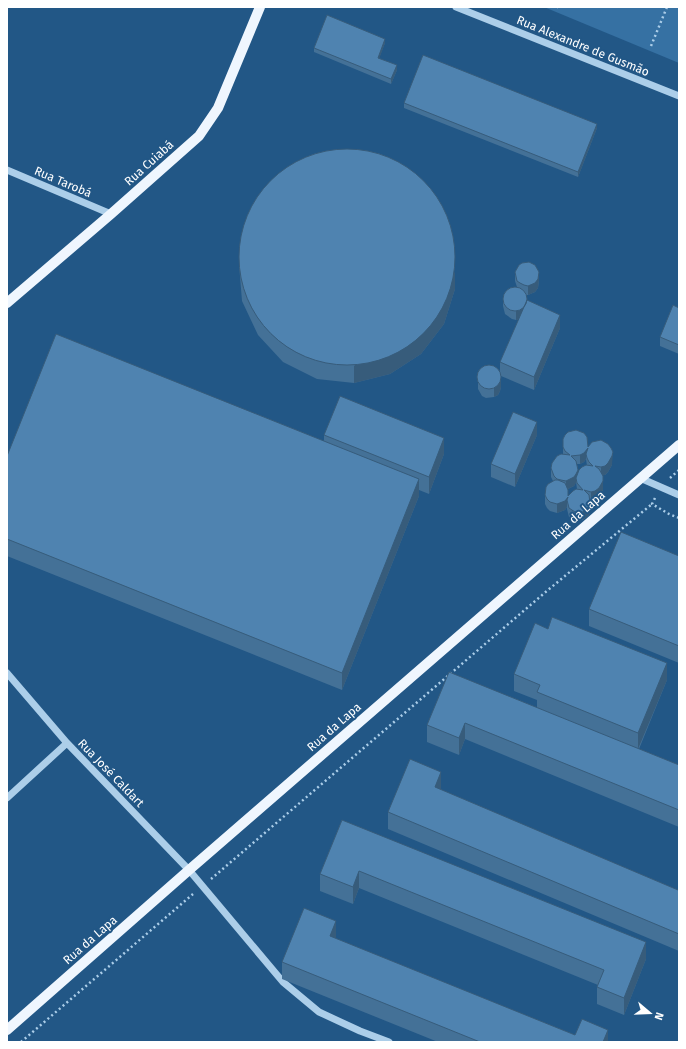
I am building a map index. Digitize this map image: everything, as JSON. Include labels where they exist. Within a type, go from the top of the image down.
[{"type":"main road","name":"Rua Cuiabá","points":[[7,303],[199,136],[218,108],[260,7]]},
{"type":"main road","name":"Rua da Lapa","points":[[7,1030],[679,445]]},
{"type":"street","name":"Rua Alexandre de Gusmão","points":[[456,7],[679,96]]},
{"type":"street","name":"Rua Tarobá","points":[[7,170],[111,214]]},
{"type":"street","points":[[640,478],[679,495]]},
{"type":"street","name":"Rua José Caldart","points":[[7,673],[67,743],[189,870],[283,982],[319,1012],[360,1031],[389,1042]]},
{"type":"street","points":[[7,798],[67,743]]},
{"type":"path","points":[[651,46],[668,7]]},
{"type":"path","points":[[21,1042],[529,606],[652,504]]},
{"type":"shaded area","points":[[544,7],[679,7],[679,63]]},
{"type":"building","points":[[327,15],[385,39],[378,58],[397,65],[391,79],[314,48]]},
{"type":"building","points":[[423,55],[597,124],[578,172],[404,103]]},
{"type":"building","points":[[347,149],[368,151],[388,157],[407,167],[423,181],[437,197],[447,216],[453,236],[455,257],[453,278],[447,298],[437,317],[423,333],[407,347],[388,357],[368,363],[347,365],[326,363],[306,357],[287,347],[271,333],[257,317],[247,298],[241,278],[239,257],[241,236],[247,216],[257,197],[271,181],[287,167],[306,157],[326,151]]},
{"type":"building","points":[[529,262],[535,265],[539,272],[538,279],[535,283],[528,286],[517,281],[515,272],[519,265]]},
{"type":"building","points":[[515,287],[523,291],[527,299],[523,307],[515,311],[507,307],[503,299],[507,291]]},
{"type":"building","points":[[527,300],[560,315],[534,377],[500,362]]},
{"type":"building","points":[[673,305],[679,308],[679,345],[660,337]]},
{"type":"building","points":[[56,334],[419,479],[342,673],[7,539],[7,456]]},
{"type":"building","points":[[489,365],[497,369],[501,377],[497,385],[489,389],[481,385],[477,377],[481,369]]},
{"type":"building","points":[[340,396],[444,438],[429,477],[324,435]]},
{"type":"building","points":[[513,412],[537,422],[515,474],[491,464]]},
{"type":"building","points":[[576,430],[584,433],[587,437],[588,447],[592,442],[601,440],[608,444],[613,452],[605,466],[595,466],[599,469],[603,476],[603,481],[599,488],[595,491],[591,492],[584,490],[589,495],[590,503],[583,512],[575,512],[569,508],[567,500],[568,497],[565,501],[557,504],[550,502],[545,495],[548,484],[555,480],[565,483],[568,490],[568,496],[576,489],[583,490],[577,483],[576,478],[582,467],[586,465],[593,466],[587,458],[586,454],[588,448],[580,455],[571,456],[576,461],[578,470],[574,477],[566,481],[557,479],[551,468],[552,463],[557,456],[561,454],[570,455],[563,447],[563,439],[568,432]]},
{"type":"building","points":[[621,532],[679,556],[679,646],[589,609]]},
{"type":"building","points":[[552,617],[667,663],[638,733],[537,692],[540,685],[514,674],[535,623],[548,629]]},
{"type":"building","points":[[449,672],[679,765],[679,810],[465,723],[459,738],[427,725]]},
{"type":"building","points":[[410,759],[441,772],[435,787],[678,890],[679,888],[679,934],[388,812]]},
{"type":"building","points":[[342,820],[646,942],[624,998],[597,987],[604,970],[359,871],[353,887],[320,874]]},
{"type":"building","points":[[304,908],[336,921],[330,936],[575,1035],[582,1019],[608,1030],[603,1042],[480,1042],[282,962]]}]
